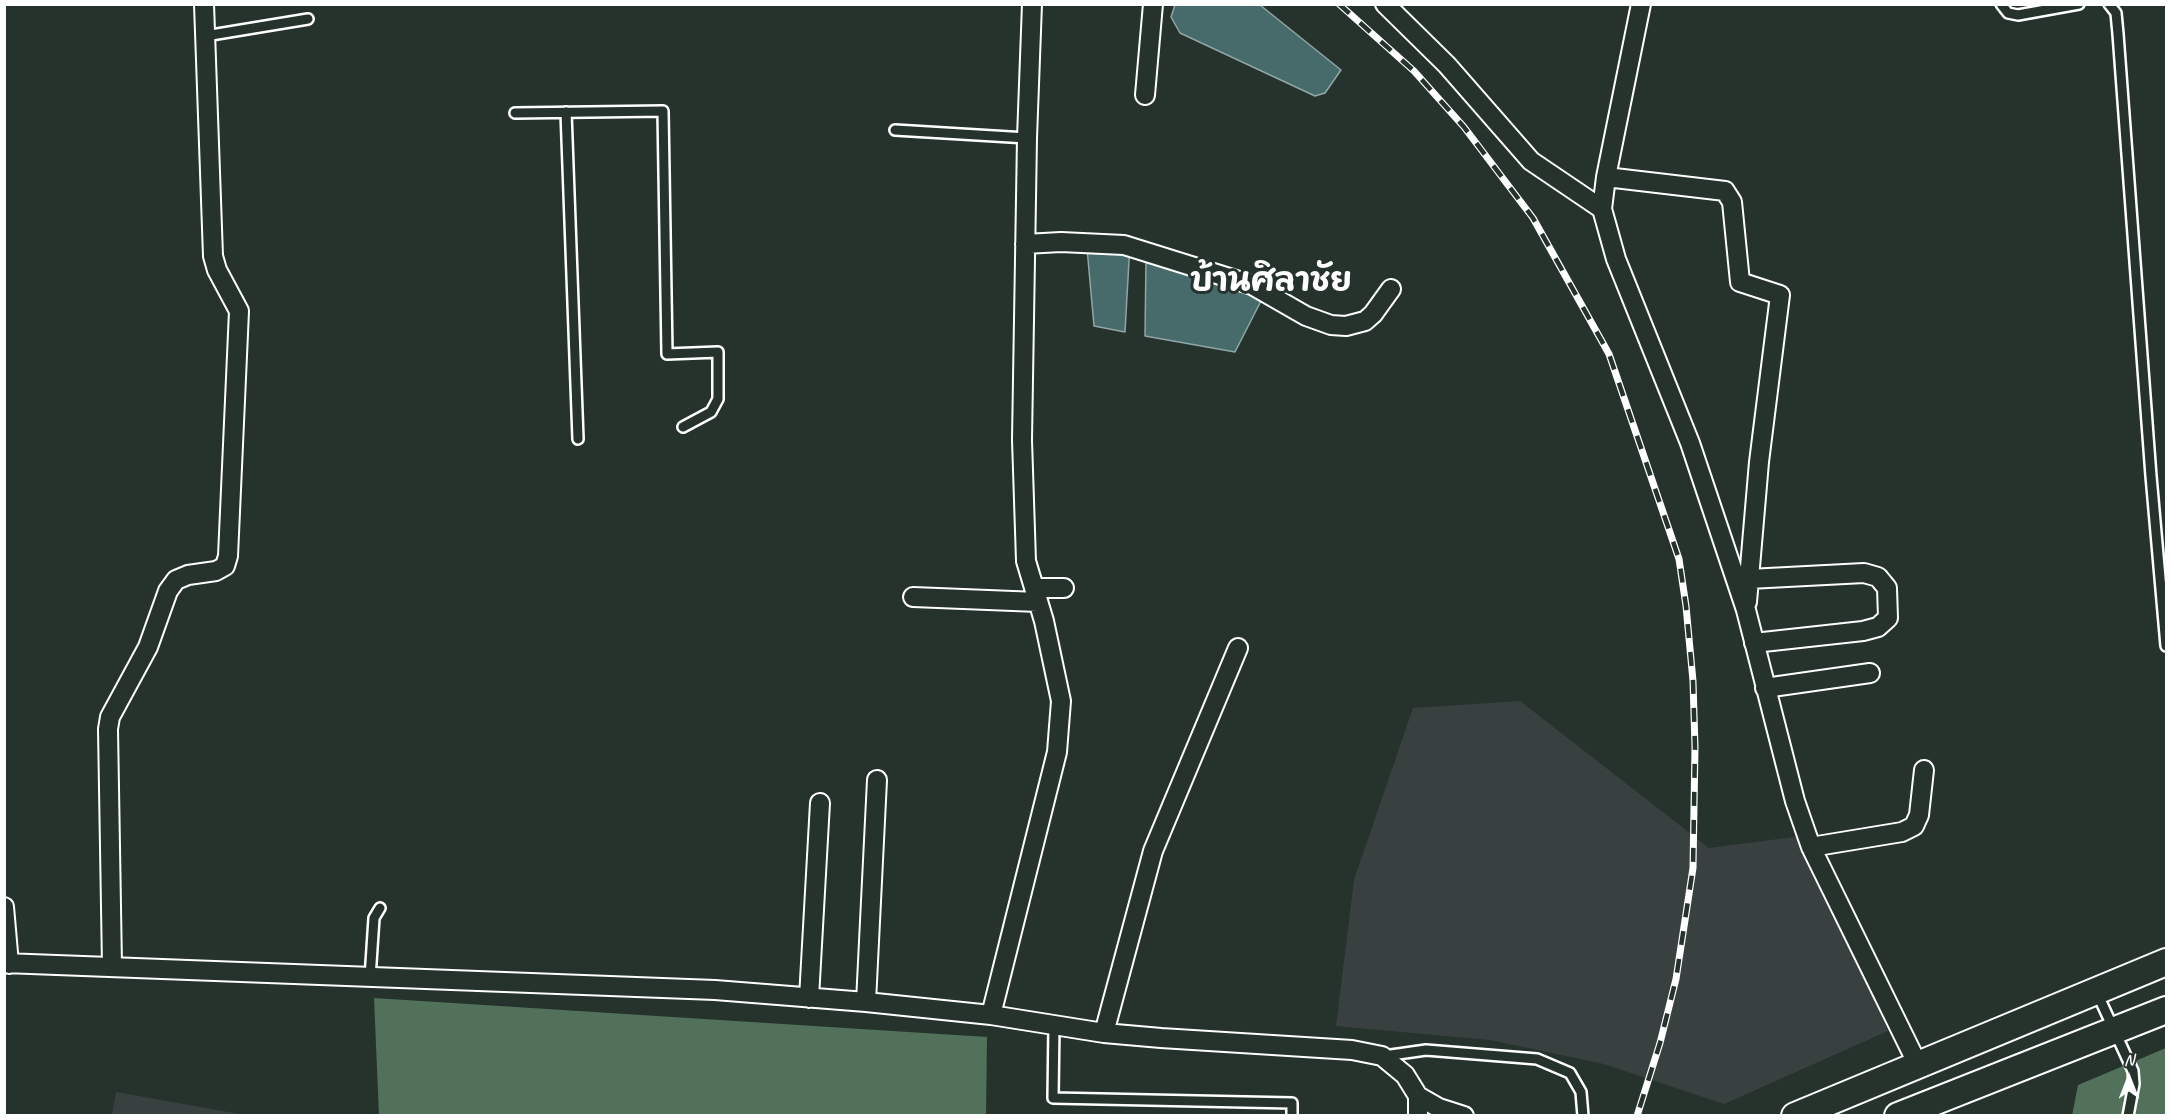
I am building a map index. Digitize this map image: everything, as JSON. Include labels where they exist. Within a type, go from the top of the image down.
[{"type":"main road","points":[[1795,1116],[2166,962]]},
{"type":"main road","points":[[1898,1116],[2166,1010]]},
{"type":"street","points":[[112,966],[108,729],[110,717],[148,647],[168,591],[176,580],[188,575],[216,571],[225,566],[228,555],[239,311],[217,270],[213,256],[204,4]]},
{"type":"street","points":[[991,1015],[1057,752],[1061,701],[1044,621],[1026,561],[1022,440],[1027,138],[1032,4]]},
{"type":"street","points":[[1145,95],[1153,4]]},
{"type":"street","points":[[1385,4],[1448,65],[1531,161],[1602,209]]},
{"type":"street","points":[[1641,4],[1606,177],[1602,209],[1616,259],[1690,443],[1746,610],[1795,801],[1811,847],[1918,1065]]},
{"type":"street","points":[[1606,177],[1725,191],[1732,202],[1740,282],[1780,295],[1759,462],[1746,610]]},
{"type":"street","points":[[1025,244],[1061,242],[1124,245],[1252,285],[1306,316],[1331,325],[1346,326],[1365,321],[1391,289]]},
{"type":"street","points":[[1749,579],[1864,573],[1878,577],[1887,588],[1888,618],[1878,627],[1863,631],[1755,643]]},
{"type":"street","points":[[913,597],[1036,595],[1064,588]]},
{"type":"street","points":[[1104,1033],[1153,851],[1238,648]]},
{"type":"street","points":[[1766,688],[1870,673]]},
{"type":"street","points":[[1811,847],[1902,832],[1914,826],[1919,815],[1924,770]]},
{"type":"street","points":[[866,1002],[877,780]]},
{"type":"street","points":[[809,998],[819,803]]},
{"type":"street","points":[[4,907],[7,964],[112,966],[715,990],[991,1015],[1104,1033],[1243,1045],[1352,1050],[1382,1056],[1405,1075],[1418,1096],[1439,1108],[1464,1116]]},
{"type":"street","points":[[1418,1096],[1418,1116]]},
{"type":"lane","points":[[2001,4],[2008,13],[2018,15],[2079,4]]},
{"type":"lane","points":[[2109,4],[2116,13],[2118,34],[2166,646]]},
{"type":"lane","points":[[205,36],[308,19]]},
{"type":"lane","points":[[515,113],[663,111],[667,354],[718,352],[718,399],[711,412],[683,427]]},
{"type":"lane","points":[[566,112],[578,439]]},
{"type":"lane","points":[[895,130],[1027,138]]},
{"type":"lane","points":[[370,978],[374,918],[380,908]]},
{"type":"lane","points":[[2096,990],[2133,1071],[2134,1084],[2127,1116]]},
{"type":"lane","points":[[1054,1025],[1053,1098],[1292,1103],[1292,1116]]},
{"type":"lane","points":[[1382,1056],[1426,1050],[1537,1059],[1570,1073],[1581,1092],[1583,1116]]},
{"type":"shaded area","points":[[1520,701],[1709,848],[1802,836],[1888,1031],[1724,1104],[1604,1064],[1490,1040],[1336,1026],[1354,880],[1413,708]]},
{"type":"shaded area","points":[[116,1092],[245,1115],[112,1115]]},
{"type":"green space","points":[[374,998],[987,1037],[986,1115],[379,1115]]},
{"type":"green space","points":[[2166,1048],[2166,1115],[2072,1116],[2078,1085]]},
{"type":"water","points":[[1175,5],[1260,5],[1341,70],[1325,93],[1315,96],[1180,33],[1171,17]]},
{"type":"water","points":[[1086,237],[1130,243],[1125,332],[1094,326]]},
{"type":"water","points":[[1146,260],[1263,297],[1235,352],[1145,336]]},
{"type":"railway","points":[[1339,4],[1414,71],[1464,127],[1533,218],[1609,354],[1679,559],[1693,681],[1695,747],[1693,868],[1676,979],[1660,1043],[1637,1116]]},
{"type":"district","name":"บ้านศิลาชัย","points":[[1271,283]]}]
